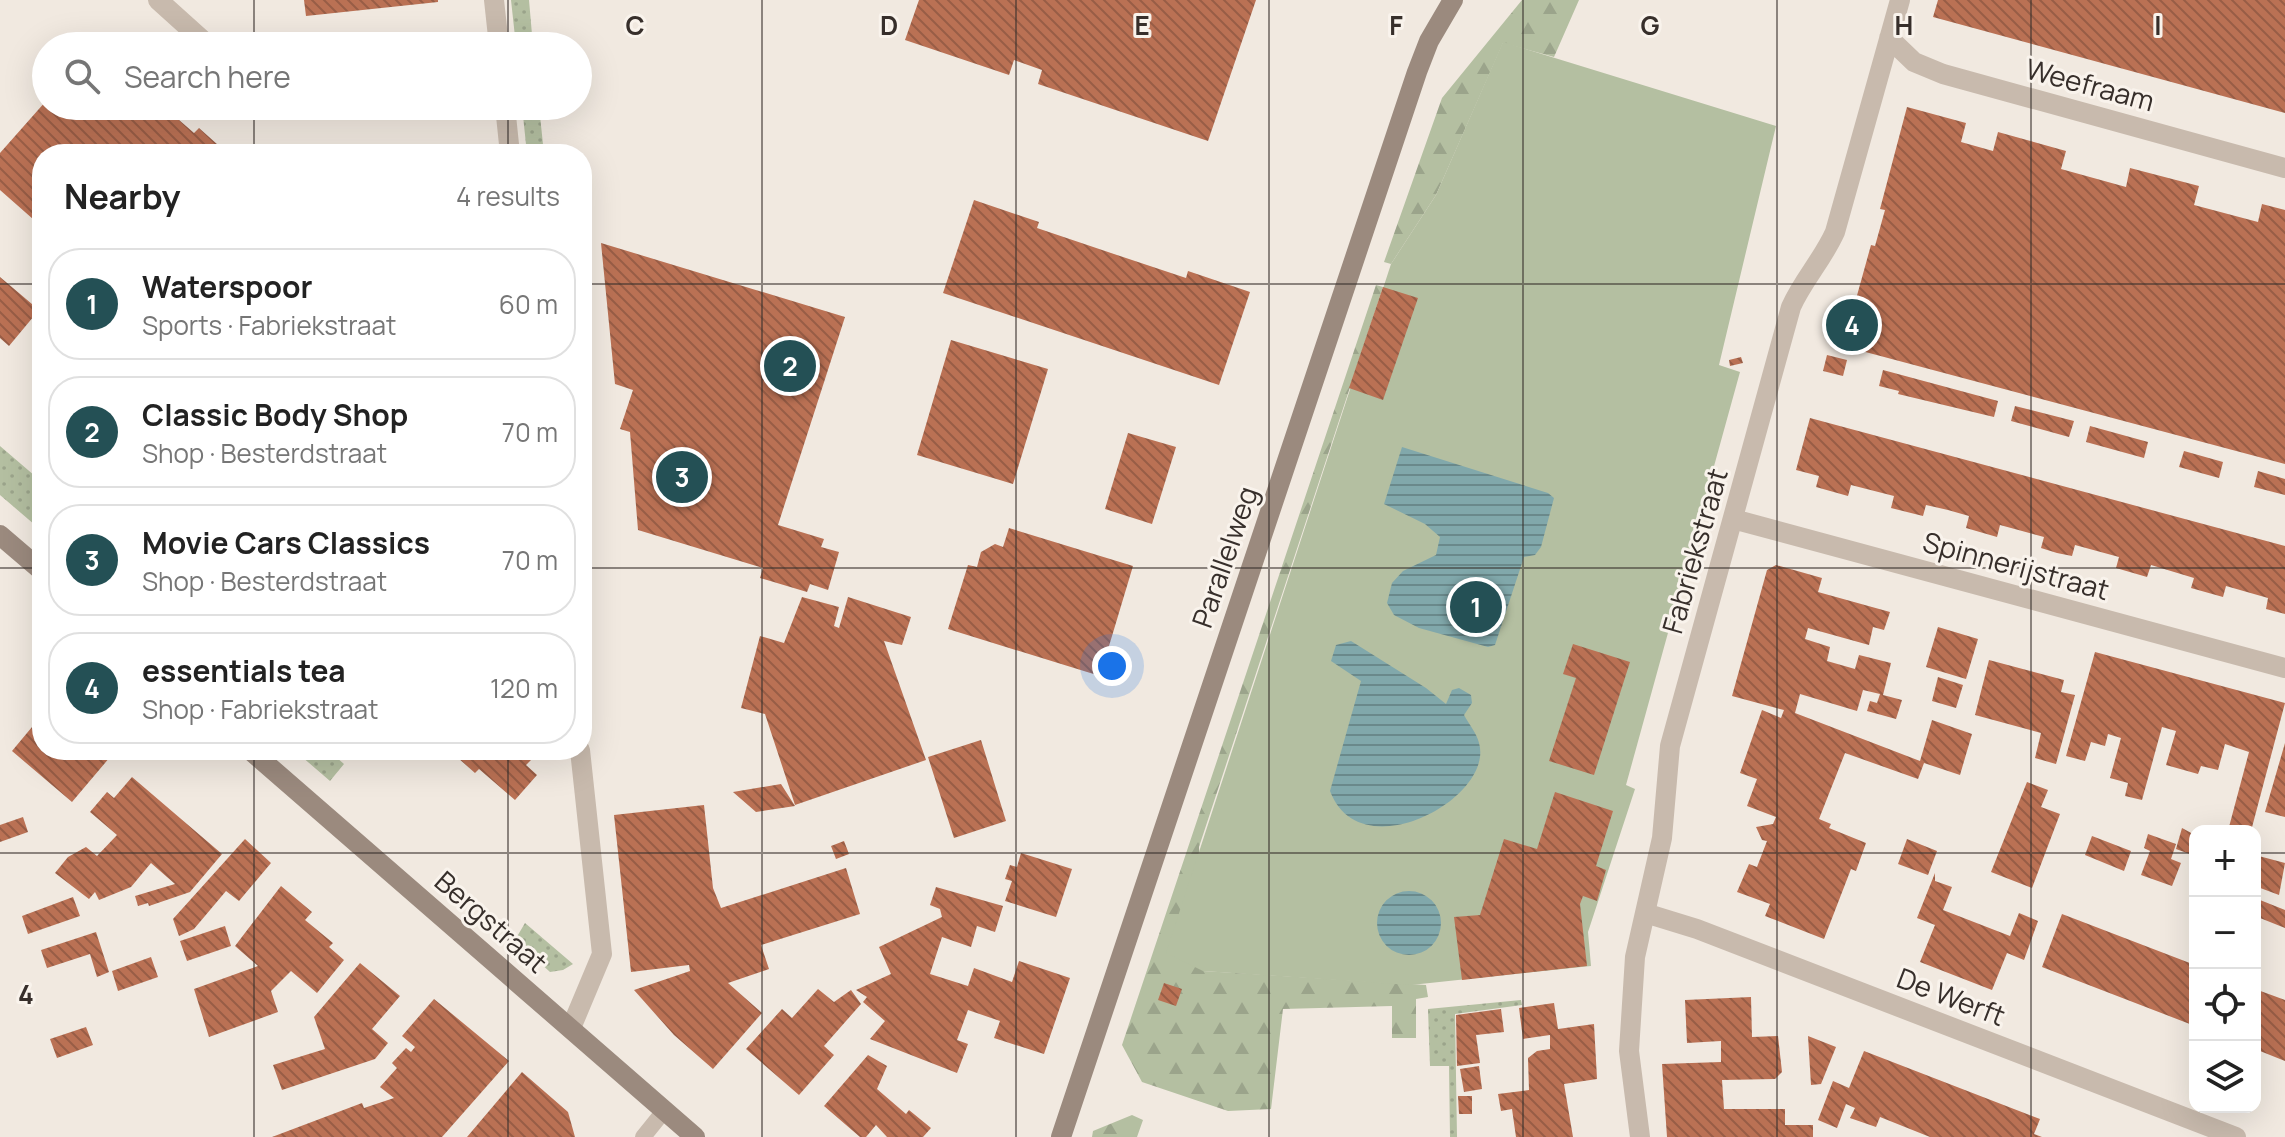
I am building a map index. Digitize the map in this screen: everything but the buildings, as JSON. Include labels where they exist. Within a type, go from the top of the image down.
[{"type":"street","points":[[158,0],[193,32]]},
{"type":"street","points":[[494,0],[497,32]]},
{"type":"street","name":"Parallelweg","points":[[1061,1137],[1417,72],[1429,41],[1453,0]]},
{"type":"street","name":"Fabriekstraat","points":[[1640,1137],[1629,1051],[1635,957],[1662,838],[1670,746],[1791,307],[1801,285],[1825,255],[1835,232],[1900,0]]},
{"type":"street","name":"Weefraam","points":[[1889,38],[1914,62],[1943,74],[2285,168]]},
{"type":"street","points":[[506,120],[509,144]]},
{"type":"street","name":"Spinnerijstraat","points":[[1733,519],[2285,668]]},
{"type":"street","points":[[0,535],[32,562]]},
{"type":"street","name":"Bergstraat","points":[[262,760],[695,1137]]},
{"type":"street","points":[[571,1028],[602,954],[581,760]]},
{"type":"street","name":"De Werft","points":[[1645,913],[1697,929],[2236,1137]]},
{"type":"lane","points":[[643,1137],[664,1111]]},
{"type":"green space","points":[[511,0],[529,0],[532,32],[514,32]]},
{"type":"green space","points":[[1522,0],[1579,0],[1554,57],[1503,43],[1436,195],[1391,264],[1384,262],[1442,98]]},
{"type":"green space","points":[[1503,42],[1776,126],[1719,365],[1740,372],[1626,785],[1635,789],[1588,932],[1591,966],[1411,985],[1203,971],[1166,953],[1391,264],[1436,195]]},
{"type":"green space","points":[[523,120],[540,120],[543,144],[526,144]]},
{"type":"green space","points":[[1376,285],[1383,287],[1199,847],[1203,971],[1426,985],[1428,997],[1416,999],[1416,1038],[1392,1038],[1392,1006],[1283,1009],[1271,1109],[1228,1111],[1142,1082],[1122,1045]]},
{"type":"green space","points":[[0,446],[32,473],[32,522],[0,495]]},
{"type":"green space","points":[[306,760],[339,760],[344,764],[330,781]]},
{"type":"green space","points":[[525,923],[573,964],[550,972],[515,940]]},
{"type":"green space","points":[[1521,1000],[1522,1005],[1455,1014],[1457,1137],[1450,1137],[1449,1066],[1430,1066],[1428,1009]]},
{"type":"green space","points":[[1132,1115],[1143,1120],[1137,1137],[1092,1137],[1093,1131]]},
{"type":"water","points":[[1402,447],[1548,493],[1554,498],[1541,547],[1535,555],[1524,557],[1495,645],[1488,647],[1419,628],[1394,615],[1387,603],[1392,583],[1403,571],[1436,555],[1440,537],[1425,524],[1384,504]]},
{"type":"water","points":[[1351,641],[1446,704],[1452,690],[1459,688],[1471,695],[1472,703],[1464,715],[1479,743],[1478,764],[1467,785],[1447,803],[1422,818],[1395,825],[1368,825],[1346,814],[1330,791],[1361,681],[1331,661],[1336,645]]},
{"type":"water","points":[[1403,891],[1415,891],[1432,900],[1439,911],[1439,935],[1432,946],[1415,955],[1403,955],[1391,950],[1382,941],[1377,929],[1377,917],[1382,905],[1391,896]]},
{"type":"place","name":"essentials tea","points":[[1852,325]]},
{"type":"place","name":"Classic Body Shop","points":[[790,366]]},
{"type":"place","name":"Movie Cars Classics","points":[[682,477]]},
{"type":"place","name":"Waterspoor","points":[[1476,607]]}]
